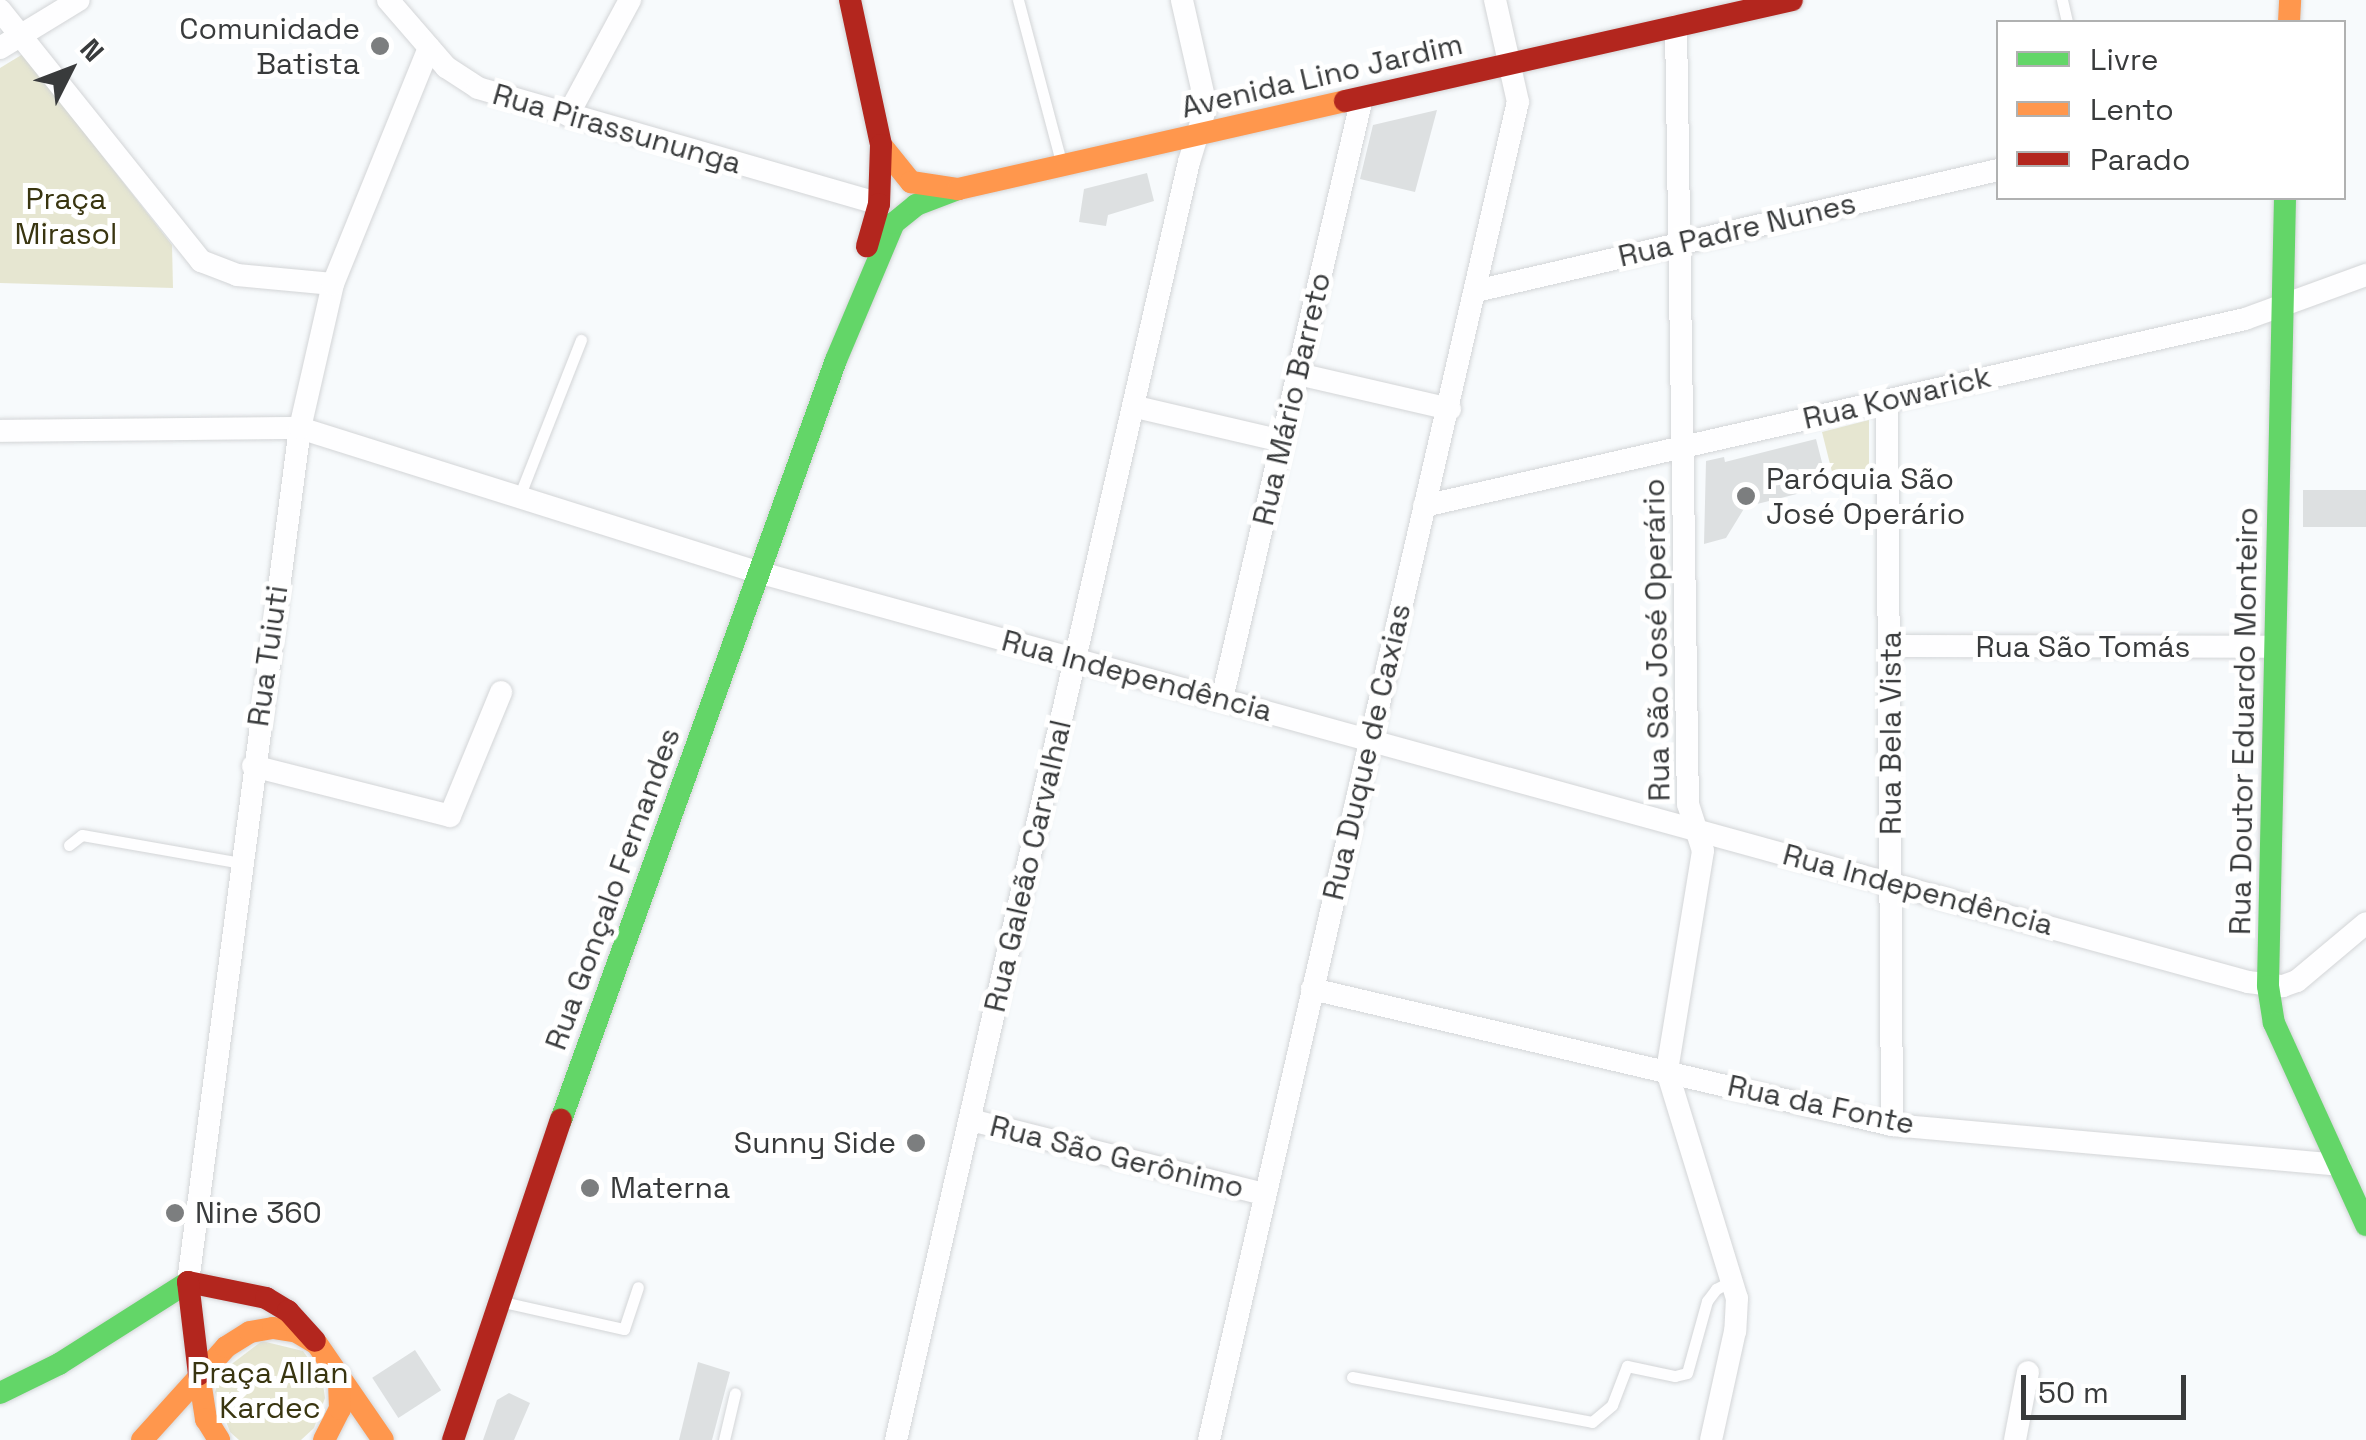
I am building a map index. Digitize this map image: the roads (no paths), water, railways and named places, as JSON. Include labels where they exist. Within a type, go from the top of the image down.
[{"type":"main road","name":"Rua Gonçalo Fernandes","points":[[836,360],[879,204],[881,144],[850,0]]},
{"type":"main road","name":"Rua São José Operário","points":[[1671,0],[1676,26]]},
{"type":"main road","name":"Avenida Lino Jardim","points":[[881,144],[911,182],[958,189],[1792,0]]},
{"type":"main road","name":"Rua Gonçalo Fernandes","points":[[453,1440],[498,1301],[836,360],[894,222],[916,205],[958,189]]},
{"type":"main road","name":"Rua Doutor Eduardo Monteiro","points":[[2286,200],[2268,986],[2274,1023],[2366,1225]]},
{"type":"main road","points":[[188,1282],[192,1336],[206,1418],[219,1440]]},
{"type":"main road","points":[[0,1392],[115,1330],[188,1282],[229,1286],[266,1298],[288,1311],[317,1344],[382,1440]]},
{"type":"main road","points":[[115,1330],[146,1325],[192,1336]]},
{"type":"main road","points":[[142,1440],[198,1374],[238,1336],[284,1329],[317,1344]]},
{"type":"main road","points":[[324,1440],[340,1410],[339,1375]]},
{"type":"street","points":[[0,48],[78,0]]},
{"type":"street","name":"Rua Pirassununga","points":[[388,0],[429,48],[478,88],[879,204]]},
{"type":"street","points":[[568,115],[630,0]]},
{"type":"street","name":"Rua Galeão Carvalhal","points":[[896,1440],[1074,660],[1206,106],[1182,0]]},
{"type":"street","name":"Rua Duque de Caxias","points":[[1210,1440],[1518,102],[1495,0]]},
{"type":"street","points":[[0,10],[201,261],[237,275],[333,284]]},
{"type":"street","name":"Rua São José Operário","points":[[1676,26],[1688,804],[1703,851],[1667,1071],[1734,1280],[1738,1314],[1710,1440]]},
{"type":"street","name":"Rua Tuiuti","points":[[188,1282],[252,766],[300,428],[333,284],[429,48]]},
{"type":"street","name":"Rua Mário Barreto","points":[[1222,699],[1362,98]]},
{"type":"street","name":"Rua Padre Nunes","points":[[1476,292],[1996,170]]},
{"type":"street","name":"Rua Kowarick","points":[[1424,506],[2283,308],[2366,275]]},
{"type":"street","points":[[1298,374],[1450,409]]},
{"type":"street","name":"Rua Bela Vista","points":[[1887,400],[1892,646],[1892,1125]]},
{"type":"street","points":[[1136,408],[1282,441]]},
{"type":"street","name":"Rua Independência","points":[[0,430],[300,428],[760,573],[2268,986]]},
{"type":"street","name":"Rua São Tomás","points":[[1892,646],[2275,647]]},
{"type":"street","points":[[252,766],[450,816],[501,692]]},
{"type":"street","points":[[2268,986],[2297,981],[2366,923]]},
{"type":"street","name":"Rua da Fonte","points":[[1312,989],[1892,1125],[2339,1165]]},
{"type":"street","name":"Rua São Gerônimo","points":[[971,1120],[1264,1194]]},
{"type":"street","points":[[2015,1440],[2028,1372]]},
{"type":"lane","points":[[1018,0],[1062,166]]},
{"type":"lane","points":[[519,497],[581,340]]},
{"type":"lane","points":[[69,845],[82,835],[241,863]]},
{"type":"lane","points":[[1352,1377],[1592,1422],[1612,1405],[1627,1366],[1675,1376],[1687,1373],[1708,1301],[1716,1289],[1734,1280]]},
{"type":"lane","points":[[498,1301],[624,1328],[638,1287]]},
{"type":"lane","points":[[724,1440],[735,1393]]},
{"type":"place","name":"Comunidade Batista","points":[[380,46]]},
{"type":"place","name":"Paróquia São José Operário","points":[[1746,496]]},
{"type":"place","name":"Sunny Side","points":[[916,1143]]},
{"type":"place","name":"Materna","points":[[590,1188]]},
{"type":"place","name":"Nine 360","points":[[175,1213]]},
{"type":"park label","name":"Praça Mirasol","points":[[66,216]]},
{"type":"park label","name":"Praça Allan Kardec","points":[[270,1390]]}]
